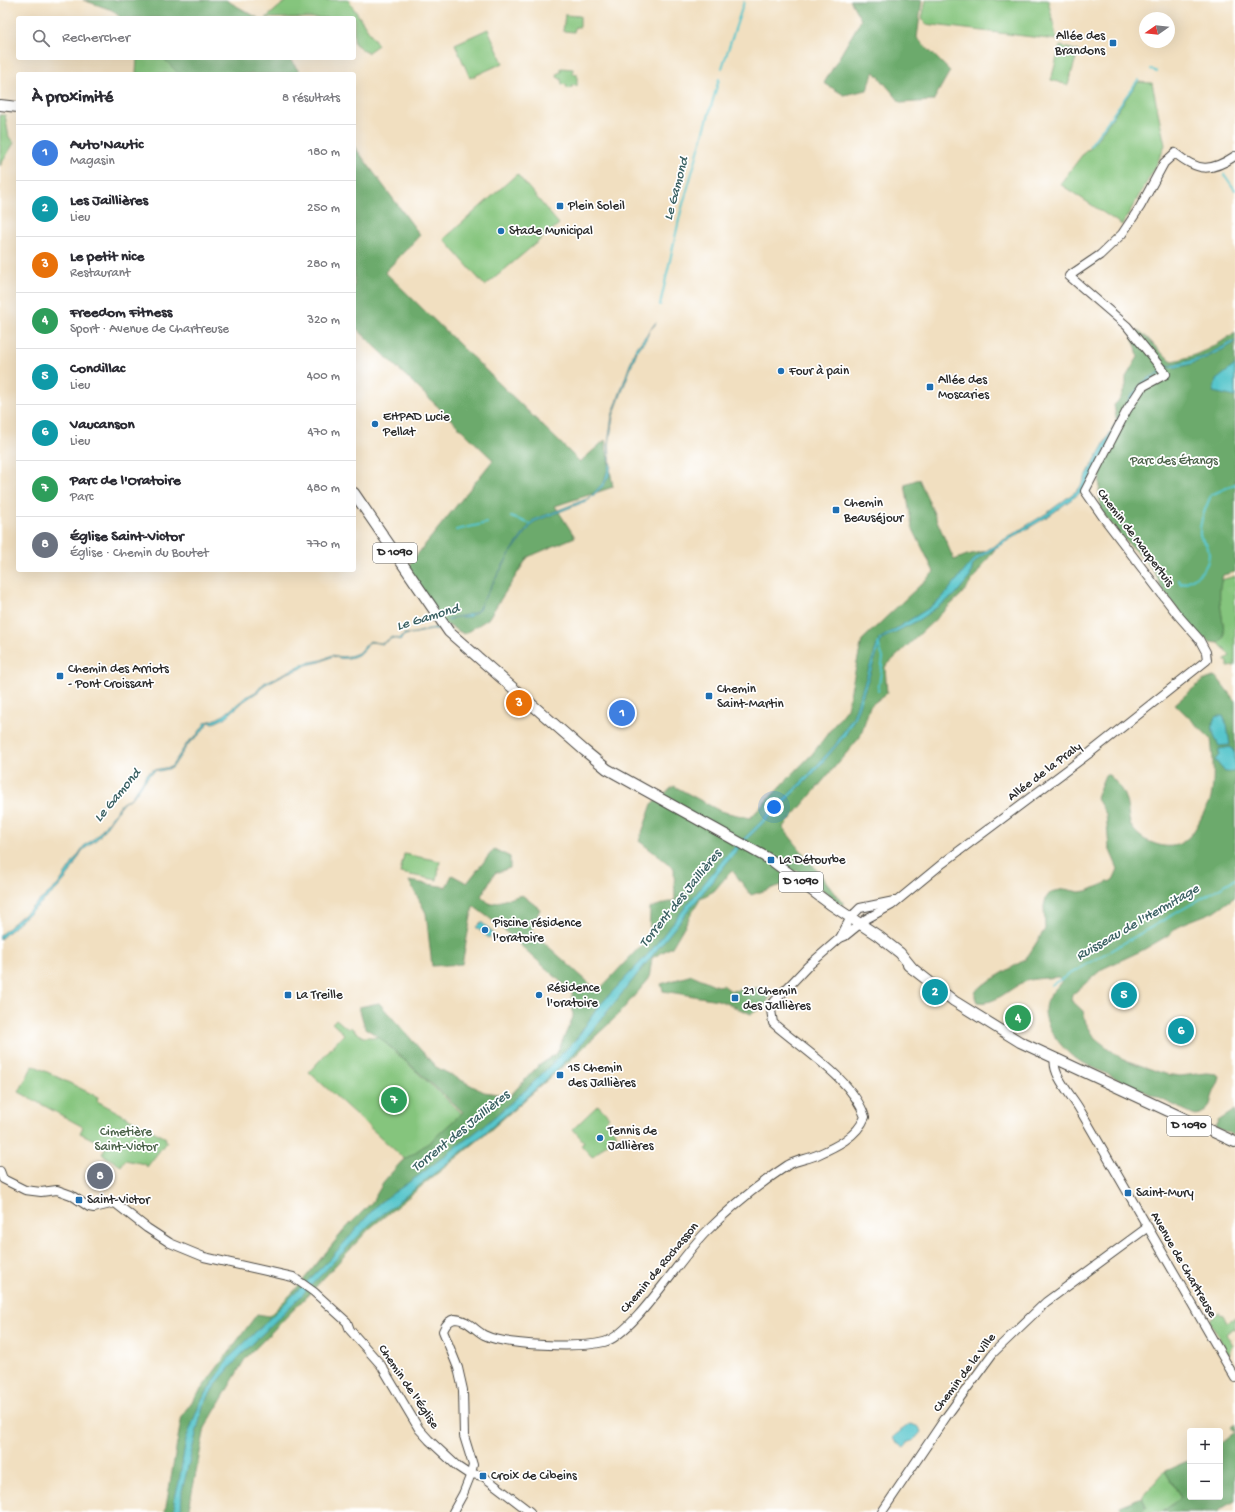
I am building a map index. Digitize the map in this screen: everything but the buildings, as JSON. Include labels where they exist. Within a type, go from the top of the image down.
[{"type":"main road","points":[[0,105],[16,107]]},
{"type":"main road","name":"D 1090","points":[[356,496],[449,632],[603,766],[742,843],[785,870],[855,922],[954,1001],[1020,1042],[1235,1142]]},
{"type":"main road","name":"D 1090","points":[[1144,1100],[1152,1108],[1235,1149]]},
{"type":"street","name":"Chemin de Maupertuis","points":[[1208,660],[1206,652],[1199,639],[1177,614],[1103,517],[1085,490],[1127,410],[1142,387],[1164,371],[1127,326],[1069,276],[1100,255],[1122,234],[1140,207],[1164,163],[1175,153],[1188,163],[1198,167],[1209,168],[1222,164],[1235,156]]},
{"type":"street","name":"Allée de la Praly","points":[[855,922],[885,910],[1208,660]]},
{"type":"street","name":"Allée de la Praly","points":[[855,922],[860,908],[896,900]]},
{"type":"street","points":[[871,906],[875,908],[875,914]]},
{"type":"street","name":"Chemin de Rochasson","points":[[453,1512],[463,1494],[473,1465],[464,1436],[463,1390],[458,1368],[443,1331],[449,1322],[455,1319],[464,1322],[484,1335],[530,1344],[575,1345],[604,1343],[613,1339],[639,1314],[700,1238],[762,1182],[790,1164],[817,1155],[847,1139],[862,1126],[865,1117],[862,1107],[851,1091],[832,1072],[773,1023],[771,1010],[772,1004],[785,989],[855,922]]},
{"type":"street","name":"Avenue de Chartreuse","points":[[1055,1059],[1054,1067],[1058,1077],[1080,1110],[1235,1378]]},
{"type":"street","name":"Chemin de l'Église","points":[[2,1175],[25,1190],[41,1192],[57,1190],[71,1195],[89,1207],[94,1208],[115,1203],[147,1228],[170,1243],[204,1257],[293,1277],[312,1291],[347,1322],[350,1330],[381,1365],[419,1429],[458,1467],[467,1473],[477,1474],[490,1481],[530,1512]]},
{"type":"street","name":"Chemin de la Ville","points":[[882,1512],[946,1417],[993,1353],[1046,1302],[1148,1227]]},
{"type":"green space","points":[[83,0],[226,0],[254,16],[119,16],[112,10]]},
{"type":"green space","points":[[287,0],[348,0],[378,45],[367,53],[356,45],[356,16],[268,16]]},
{"type":"green space","points":[[850,0],[922,0],[917,38],[950,71],[933,101],[901,103],[874,71],[867,90],[844,95],[824,83],[861,20]]},
{"type":"green space","points":[[926,0],[1048,0],[1057,40],[925,24],[922,18]]},
{"type":"green space","points":[[565,15],[580,16],[580,27],[575,27],[574,32],[563,31]]},
{"type":"green space","points":[[488,29],[503,63],[470,78],[455,44]]},
{"type":"green space","points":[[1060,46],[1078,51],[1068,85],[1051,80]]},
{"type":"green space","points":[[137,60],[165,60],[177,72],[136,72]]},
{"type":"green space","points":[[165,60],[290,60],[300,72],[177,72]]},
{"type":"green space","points":[[561,68],[573,69],[573,74],[577,74],[577,86],[573,85],[571,89],[562,84],[561,79],[557,77],[558,73],[561,72]]},
{"type":"green space","points":[[1138,82],[1152,83],[1165,145],[1155,168],[1122,225],[1060,184],[1086,150],[1090,149]]},
{"type":"green space","points":[[0,115],[5,115],[9,137],[14,143],[0,166]]},
{"type":"green space","points":[[356,149],[420,235],[385,272],[580,462],[605,440],[613,487],[555,506],[575,537],[528,557],[488,619],[464,634],[436,619],[404,571],[493,460],[356,328]]},
{"type":"green space","name":"Stade Municipal","points":[[517,174],[559,224],[485,286],[444,239]]},
{"type":"green space","name":"Parc des Étangs","points":[[1138,330],[1163,354],[1173,361],[1189,357],[1206,350],[1235,332],[1235,572],[1223,575],[1221,583],[1220,599],[1224,637],[1219,643],[1210,642],[1194,632],[1160,586],[1157,577],[1146,562],[1119,534],[1101,511],[1099,492],[1101,470],[1117,423],[1114,405],[1120,399],[1126,386],[1126,377],[1138,357],[1132,338]]},
{"type":"green space","points":[[919,479],[954,560],[967,555],[995,549],[963,593],[885,667],[887,693],[870,706],[860,737],[783,828],[844,904],[842,905],[797,870],[782,885],[751,895],[732,870],[714,891],[701,898],[672,947],[652,958],[649,979],[615,1018],[569,1061],[487,1133],[369,1229],[309,1294],[245,1359],[205,1428],[188,1512],[165,1512],[182,1415],[257,1314],[269,1316],[296,1289],[345,1229],[372,1202],[385,1180],[402,1161],[430,1142],[463,1112],[379,1037],[365,1028],[359,1007],[379,1003],[436,1067],[484,1092],[510,1096],[537,1067],[557,1053],[573,1017],[572,992],[496,923],[473,906],[462,964],[432,966],[426,913],[409,881],[446,887],[452,875],[467,883],[494,849],[510,857],[510,868],[495,873],[481,896],[490,904],[522,895],[540,909],[531,931],[598,991],[649,937],[650,908],[675,900],[674,868],[639,841],[652,804],[674,786],[720,811],[750,818],[813,753],[847,708],[862,640],[934,572],[912,527],[905,484]]},
{"type":"green space","points":[[1235,576],[1235,666],[1228,667],[1228,662],[1224,660],[1230,656],[1219,643],[1224,637],[1219,601],[1219,587],[1221,580]]},
{"type":"green space","points":[[1216,676],[1235,701],[1235,897],[1215,911],[1182,924],[1167,936],[1143,950],[1102,969],[1072,995],[1071,1000],[1083,1011],[1086,1023],[1095,1038],[1122,1059],[1165,1074],[1180,1076],[1206,1073],[1217,1074],[1220,1079],[1209,1107],[1204,1112],[1195,1115],[1077,1060],[1065,1049],[1049,1027],[1045,1011],[1047,999],[1062,980],[1058,977],[1030,980],[991,1001],[977,1002],[975,995],[976,991],[981,986],[1026,959],[1045,929],[1044,906],[1046,898],[1051,892],[1065,889],[1079,892],[1087,891],[1113,880],[1118,869],[1109,848],[1106,814],[1096,797],[1105,775],[1109,775],[1122,790],[1126,801],[1130,824],[1132,828],[1142,837],[1162,846],[1171,846],[1184,841],[1190,836],[1209,804],[1213,783],[1211,739],[1175,704],[1202,681]]},
{"type":"green space","points":[[404,854],[440,861],[437,880],[400,873]]},
{"type":"green space","points":[[692,975],[717,986],[723,985],[731,991],[757,988],[773,991],[765,1006],[751,1014],[718,1000],[663,991],[661,984]]},
{"type":"green space","points":[[336,1019],[348,1029],[350,1027],[363,1037],[379,1037],[479,1129],[421,1174],[309,1072],[344,1034],[332,1023]]},
{"type":"green space","name":"Cimetière Saint-Victor","points":[[33,1065],[98,1097],[97,1101],[166,1138],[165,1140],[167,1141],[147,1167],[145,1164],[125,1160],[121,1166],[102,1154],[106,1146],[80,1133],[83,1127],[19,1092]]},
{"type":"green space","points":[[598,1105],[609,1117],[606,1121],[617,1134],[592,1157],[581,1145],[584,1142],[573,1129]]},
{"type":"green space","points":[[1235,1110],[1235,1136],[1215,1127],[1218,1121]]},
{"type":"green space","points":[[1219,1312],[1221,1315],[1223,1314],[1227,1322],[1235,1318],[1235,1330],[1233,1328],[1226,1334],[1233,1346],[1229,1355],[1209,1321]]},
{"type":"green space","points":[[1235,1424],[1235,1432],[1231,1427]]},
{"type":"green space","points":[[1235,1432],[1235,1501],[1217,1512],[1163,1512],[1181,1497],[1165,1471],[1187,1461],[1187,1500],[1223,1500],[1223,1442]]},
{"type":"green space","points":[[1165,1471],[1181,1497],[1163,1512],[1140,1512],[1147,1507],[1142,1497]]},
{"type":"green space","points":[[1142,1497],[1147,1507],[1140,1512],[1122,1512],[1119,1506]]},
{"type":"water","points":[[650,330],[646,339],[637,351],[613,416],[609,445],[611,466],[609,476],[604,485],[589,500],[534,522],[510,554],[491,586],[510,553],[533,520],[589,498],[604,482],[610,462],[608,444],[612,416],[635,350]]},
{"type":"water","points":[[1235,340],[1233,344],[1191,364],[1173,368],[1166,367],[1203,357]]},
{"type":"water","points":[[1235,365],[1235,397],[1213,392],[1216,380]]},
{"type":"water","points":[[1161,371],[1162,372],[1144,384],[1084,490],[1050,515],[979,558],[973,565],[970,577],[955,595],[917,621],[882,639],[855,718],[845,736],[812,775],[743,843],[574,1053],[540,1085],[480,1137],[369,1225],[300,1297],[239,1357],[216,1384],[203,1406],[182,1491],[181,1512],[175,1512],[174,1501],[179,1482],[186,1439],[200,1403],[229,1358],[329,1260],[379,1203],[421,1174],[486,1124],[529,1087],[577,1038],[598,1007],[649,953],[724,858],[807,776],[835,745],[853,716],[879,639],[941,599],[976,557],[1047,513],[1079,489],[1130,397],[1144,381]]},
{"type":"water","points":[[482,602],[479,610],[469,617],[456,617],[448,621],[446,620],[454,617],[469,614],[477,611]]},
{"type":"water","points":[[437,627],[438,629],[405,635],[400,640],[392,638],[384,643],[392,637],[399,639],[404,634],[415,633]]},
{"type":"water","points":[[370,641],[377,643],[370,642],[361,653],[353,657],[337,658],[333,656],[287,673],[264,685],[259,691],[244,701],[225,718],[214,723],[209,722],[199,735],[189,743],[172,768],[159,771],[156,770],[149,775],[133,797],[123,803],[98,838],[82,851],[68,876],[57,889],[0,939],[0,935],[58,885],[84,846],[96,837],[122,803],[131,798],[148,773],[153,770],[171,767],[188,742],[197,735],[206,722],[224,715],[246,697],[257,691],[264,683],[306,663],[322,660],[332,655],[343,657],[351,656],[361,651]]},
{"type":"water","points":[[1223,716],[1227,725],[1230,745],[1219,746],[1214,736],[1213,721],[1215,717]]},
{"type":"water","points":[[1231,747],[1235,754],[1235,772],[1225,772],[1215,760],[1219,755],[1219,749]]},
{"type":"water","name":"Piscine résidence l'oratoire","points":[[481,922],[493,932],[489,938],[476,927]]},
{"type":"water","points":[[911,1424],[919,1427],[921,1432],[913,1441],[907,1442],[907,1445],[904,1448],[895,1442],[893,1437]]},
{"type":"waterway","name":"Le Gamond","points":[[722,68],[744,2]]},
{"type":"waterway","points":[[1151,69],[1157,72]]},
{"type":"waterway","name":"Le Gamond","points":[[660,305],[681,211],[719,79]]},
{"type":"waterway","points":[[1089,147],[1138,80]]},
{"type":"waterway","points":[[1224,174],[1235,190]]},
{"type":"waterway","points":[[1179,580],[1181,584],[1187,582],[1202,571],[1206,566],[1209,555],[1208,548],[1200,535],[1203,515],[1211,495],[1235,484]]},
{"type":"waterway","points":[[511,517],[531,524]]},
{"type":"waterway","points":[[456,530],[487,523]]},
{"type":"waterway","points":[[878,643],[883,658],[878,691]]},
{"type":"waterway","name":"Ruisseau de l'Hermitage","points":[[1051,985],[1235,879]]},
{"type":"place","name":"Allée des Brandons","points":[[1113,43]]},
{"type":"place","name":"Plein Soleil","points":[[560,206]]},
{"type":"place","name":"Stade Municipal","points":[[501,231]]},
{"type":"place","name":"Four à pain","points":[[781,371]]},
{"type":"place","name":"Allée des Moscaries","points":[[930,387]]},
{"type":"place","name":"EHPAD Lucie Pellat","points":[[375,424]]},
{"type":"place","name":"Chemin Beauséjour","points":[[836,510]]},
{"type":"place","name":"Chemin des Arriots - Pont Croissant","points":[[60,676]]},
{"type":"place","name":"Chemin Saint-Martin","points":[[709,696]]},
{"type":"place","name":"Le petit nice","points":[[519,703]]},
{"type":"place","name":"Auto'Nautic","points":[[622,713]]},
{"type":"place","name":"La Détourbe","points":[[771,860]]},
{"type":"place","name":"Piscine résidence l'oratoire","points":[[485,930]]},
{"type":"place","name":"Les Jaillières","points":[[935,992]]},
{"type":"place","name":"La Treille","points":[[288,995]]},
{"type":"place","name":"Résidence l'oratoire","points":[[539,995]]},
{"type":"place","name":"Condillac","points":[[1124,995]]},
{"type":"place","name":"21 Chemin des Jallières","points":[[735,998]]},
{"type":"place","name":"Freedom Fitness","points":[[1018,1018]]},
{"type":"place","name":"Vaucanson","points":[[1181,1031]]},
{"type":"place","name":"15 Chemin des Jallières","points":[[560,1075]]},
{"type":"place","name":"Parc de l'Oratoire","points":[[394,1100]]},
{"type":"place","name":"Tennis de Jallières","points":[[600,1138]]},
{"type":"place","name":"Église Saint-Victor","points":[[100,1176]]},
{"type":"place","name":"Saint-Mury","points":[[1128,1193]]},
{"type":"place","name":"Saint-Victor","points":[[79,1200]]},
{"type":"place","name":"Croix de Cibeins","points":[[483,1476]]},
{"type":"water label","name":"Torrent des Jaillières","points":[[681,899]]},
{"type":"water label","name":"Torrent des Jaillières","points":[[461,1132]]}]
